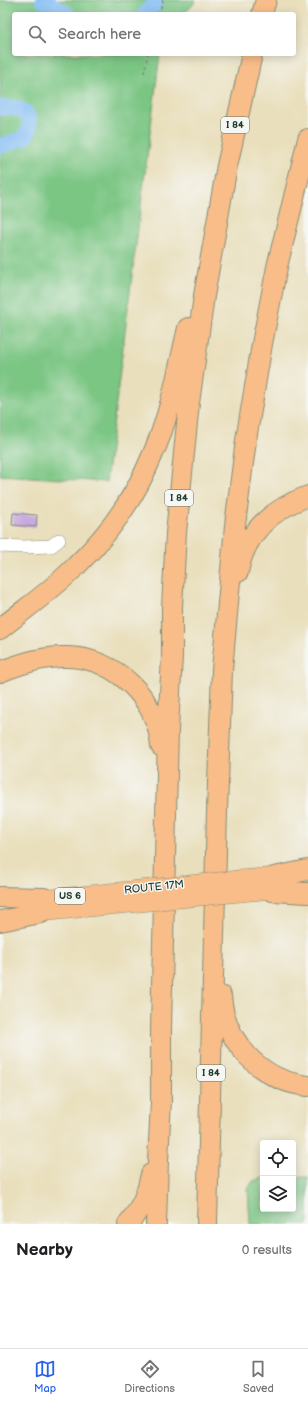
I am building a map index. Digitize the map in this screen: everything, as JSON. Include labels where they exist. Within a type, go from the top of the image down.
[{"type":"highway","points":[[263,12],[266,0]]},
{"type":"highway","name":"I 84","points":[[156,1224],[161,1101],[161,1030],[172,656],[172,607],[183,460],[204,296],[221,196],[239,106],[252,56]]},
{"type":"highway","name":"I 84","points":[[207,1224],[218,803],[224,657],[235,525],[253,396],[262,344],[277,267],[308,139]]},
{"type":"highway","points":[[0,629],[61,580],[90,552],[115,523],[141,480],[153,455],[164,422],[221,196]]},
{"type":"highway","points":[[224,657],[239,569],[244,553],[261,525],[272,514],[285,506],[308,496]]},
{"type":"highway","points":[[0,672],[34,660],[51,657],[69,657],[92,661],[104,665],[127,679],[143,697],[157,726],[161,742],[167,804]]},
{"type":"highway","points":[[273,884],[308,870]]},
{"type":"highway","points":[[273,884],[308,893]]},
{"type":"highway","points":[[0,897],[42,905]]},
{"type":"highway","points":[[0,921],[42,905]]},
{"type":"highway","points":[[214,922],[221,1001],[229,1030],[236,1042],[253,1062],[266,1072],[292,1083],[308,1086]]},
{"type":"highway","points":[[128,1224],[139,1208],[150,1179],[161,1101]]},
{"type":"main road","name":"ROUTE 17M","points":[[273,884],[308,874]]},
{"type":"main road","name":"ROUTE 17M","points":[[0,903],[42,905],[273,884],[308,887]]},
{"type":"main road","name":"ROUTE 17M","points":[[0,916],[42,905]]},
{"type":"street","points":[[0,546],[51,546],[58,540]]},
{"type":"path","points":[[160,12],[163,0]]},
{"type":"path","points":[[144,73],[148,56]]},
{"type":"green space","points":[[0,0],[195,0],[193,5],[185,12],[12,12],[12,56],[160,56],[106,482],[0,475]]},
{"type":"green space","points":[[296,1177],[308,1177],[308,1224],[250,1224],[248,1189],[253,1181],[260,1179],[260,1212],[296,1212]]},
{"type":"building","points":[[13,513],[37,515],[36,527],[12,525]]},
{"type":"waterway","points":[[43,0],[64,12]]},
{"type":"waterway","points":[[147,12],[154,5],[155,0]]},
{"type":"waterway","points":[[0,108],[13,107],[25,112],[29,125],[28,132],[24,138],[0,146]]}]
